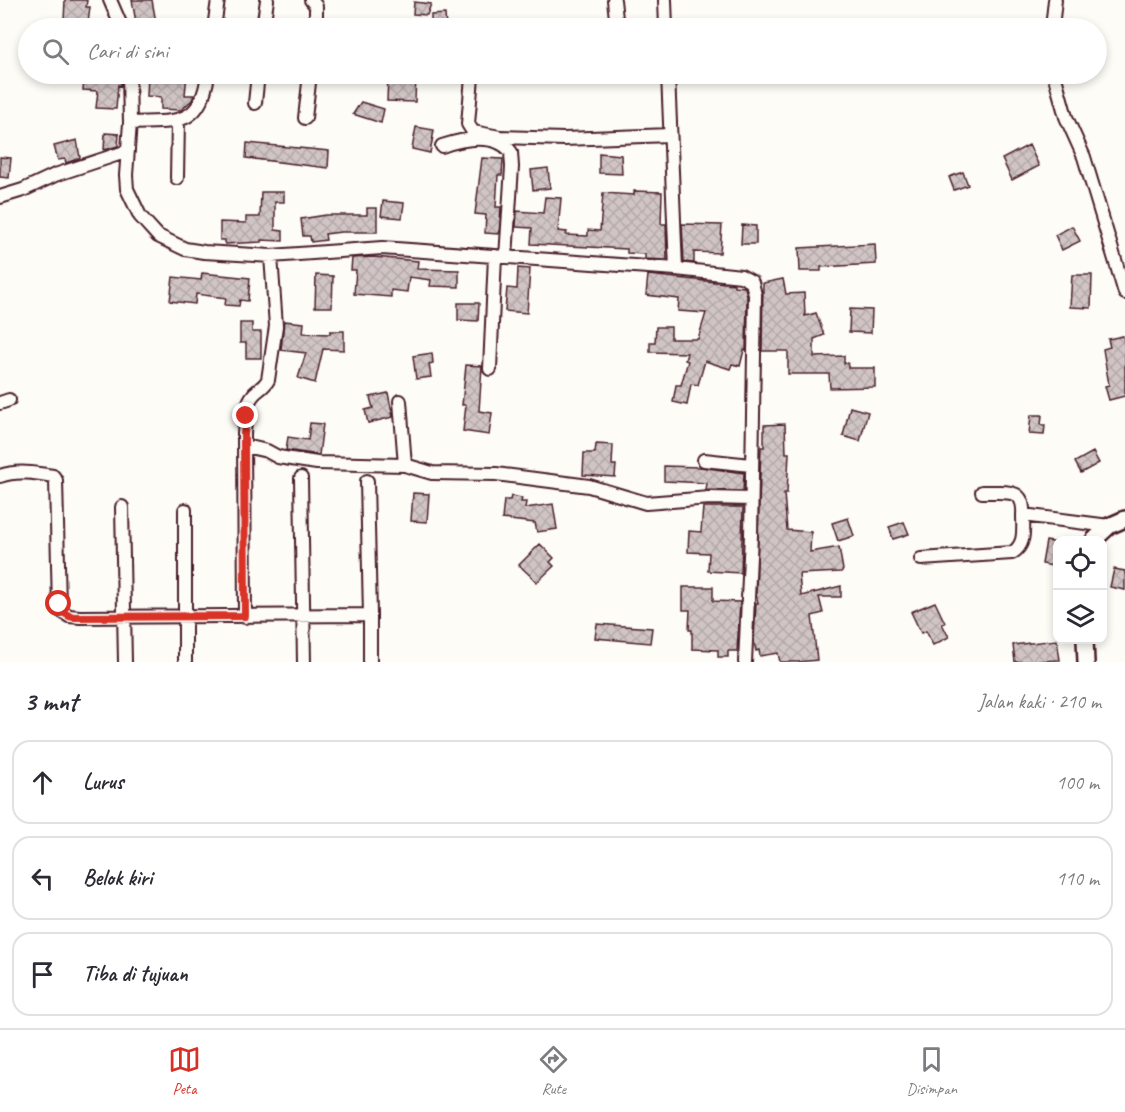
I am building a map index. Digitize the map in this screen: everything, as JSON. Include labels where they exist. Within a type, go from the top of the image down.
[{"type":"street","points":[[110,0],[118,18]]},
{"type":"street","points":[[215,18],[218,0]]},
{"type":"street","points":[[264,18],[267,0]]},
{"type":"street","points":[[311,0],[316,6],[316,18]]},
{"type":"street","points":[[614,0],[616,18]]},
{"type":"street","points":[[665,0],[666,18]]},
{"type":"street","points":[[1053,18],[1055,0]]},
{"type":"street","points":[[129,84],[130,123],[126,175],[128,189],[140,216],[158,236],[185,249],[271,256],[382,248],[676,269],[741,276],[752,282],[755,295],[745,662]]},
{"type":"street","points":[[130,123],[178,121],[199,107],[207,84]]},
{"type":"street","points":[[255,103],[257,84]]},
{"type":"street","points":[[304,118],[309,84]]},
{"type":"street","points":[[471,84],[468,124],[472,132],[500,137],[564,139],[670,135]]},
{"type":"street","points":[[668,84],[676,269]]},
{"type":"street","points":[[1057,84],[1066,117],[1084,157],[1125,293]]},
{"type":"street","points":[[177,178],[178,121]]},
{"type":"street","points":[[442,146],[480,139],[503,144],[511,152],[512,167],[500,257],[490,369]]},
{"type":"street","points":[[0,197],[23,190],[54,175],[128,151]]},
{"type":"street","points":[[245,616],[244,434],[248,405],[253,395],[267,383],[270,369],[276,326],[271,256]]},
{"type":"street","points":[[400,401],[405,465]]},
{"type":"street","points":[[245,446],[267,451],[278,457],[317,463],[405,465],[432,473],[478,472],[589,486],[646,503],[710,498],[751,499]]},
{"type":"street","points":[[704,460],[751,465]]},
{"type":"street","points":[[0,476],[33,473],[53,476],[56,480],[60,610],[69,616],[370,615]]},
{"type":"street","points":[[301,478],[304,662]]},
{"type":"street","points":[[368,481],[370,662]]},
{"type":"street","points":[[921,559],[1012,554],[1019,549],[1023,542],[1024,503],[1021,497],[1016,494],[982,492]]},
{"type":"street","points":[[122,507],[125,662]]},
{"type":"street","points":[[185,510],[185,662]]},
{"type":"street","points":[[1023,515],[1109,526]]},
{"type":"street","points":[[1098,536],[1109,526],[1125,519]]},
{"type":"street","points":[[1085,644],[1086,662]]},
{"type":"building","points":[[65,0],[87,0],[86,7],[90,7],[89,18],[64,18]]},
{"type":"building","points":[[132,0],[152,0],[155,18],[135,18]]},
{"type":"building","points":[[414,2],[431,4],[427,15],[413,14]]},
{"type":"building","points":[[445,14],[445,18],[431,18],[431,15]]},
{"type":"building","points":[[84,84],[121,84],[121,86],[118,85],[116,109],[96,108],[98,91],[83,90]]},
{"type":"building","points":[[148,84],[186,84],[185,95],[194,95],[181,110],[161,109],[161,97],[147,96]]},
{"type":"building","points":[[388,84],[416,84],[415,102],[387,101]]},
{"type":"building","points":[[361,102],[384,109],[381,123],[353,114]]},
{"type":"building","points":[[416,127],[434,130],[430,153],[412,149]]},
{"type":"building","points":[[105,133],[119,134],[118,146],[104,150]]},
{"type":"building","points":[[77,140],[80,158],[66,163],[65,159],[58,160],[54,146]]},
{"type":"building","points":[[247,143],[329,151],[328,168],[246,158]]},
{"type":"building","points":[[1029,145],[1039,166],[1012,180],[1002,159]]},
{"type":"building","points":[[599,153],[621,155],[622,174],[599,173]]},
{"type":"building","points":[[0,157],[11,158],[9,178],[0,177]]},
{"type":"building","points":[[482,158],[503,159],[502,175],[498,175],[496,207],[501,207],[499,234],[485,233],[486,215],[475,214]]},
{"type":"building","points":[[548,168],[550,188],[533,190],[531,170]]},
{"type":"building","points":[[963,172],[968,185],[954,190],[949,177]]},
{"type":"building","points":[[634,191],[662,192],[661,224],[666,224],[667,260],[645,259],[645,254],[627,253],[627,249],[531,244],[532,228],[516,227],[517,211],[543,213],[545,197],[561,198],[558,231],[567,232],[566,235],[588,236],[588,230],[600,231],[603,193],[634,195]]},
{"type":"building","points":[[261,192],[284,192],[284,202],[275,202],[275,230],[283,231],[283,241],[261,240],[261,242],[225,244],[225,240],[220,240],[220,222],[246,223],[246,217],[260,217]]},
{"type":"building","points":[[383,201],[404,203],[402,218],[381,216]]},
{"type":"building","points":[[367,208],[377,208],[377,232],[325,234],[326,240],[311,242],[310,236],[303,236],[301,219],[326,215],[367,215]]},
{"type":"building","points":[[682,224],[722,225],[720,253],[694,252],[694,263],[684,262]]},
{"type":"building","points":[[742,225],[756,226],[756,244],[741,244]]},
{"type":"building","points":[[1072,226],[1080,241],[1062,250],[1055,235]]},
{"type":"building","points":[[875,244],[876,264],[821,267],[821,271],[800,271],[799,248]]},
{"type":"building","points":[[374,257],[418,261],[417,269],[459,270],[459,287],[430,286],[431,280],[409,277],[407,292],[391,290],[391,297],[354,294],[356,270],[351,270],[352,258]]},
{"type":"building","points":[[518,268],[530,269],[527,313],[505,311],[507,288],[517,289]]},
{"type":"building","points":[[202,273],[250,278],[248,301],[240,300],[239,306],[225,305],[226,298],[196,294],[195,304],[170,301],[173,277],[201,280]]},
{"type":"building","points":[[316,275],[333,276],[332,307],[315,307]]},
{"type":"building","points":[[648,275],[745,287],[747,296],[746,350],[744,350],[740,366],[732,364],[730,369],[705,361],[698,385],[691,384],[687,405],[673,402],[676,385],[681,385],[688,361],[685,360],[687,353],[650,352],[650,342],[655,342],[656,327],[671,327],[671,339],[698,339],[706,313],[678,311],[679,299],[646,295]]},
{"type":"building","points":[[1072,275],[1092,275],[1091,308],[1070,307]]},
{"type":"building","points":[[783,279],[786,294],[804,293],[805,316],[816,313],[824,335],[814,339],[814,357],[844,356],[844,363],[848,363],[848,368],[875,368],[875,387],[830,388],[829,374],[788,374],[788,351],[762,351],[763,283]]},
{"type":"building","points":[[458,303],[479,303],[478,321],[458,320]]},
{"type":"building","points":[[850,309],[872,310],[871,333],[849,332]]},
{"type":"building","points":[[284,321],[304,323],[303,333],[330,334],[330,331],[344,331],[344,350],[323,349],[315,383],[298,378],[306,353],[281,350]]},
{"type":"building","points":[[240,323],[252,323],[252,332],[261,332],[261,358],[246,358],[246,343],[240,343]]},
{"type":"building","points":[[1123,336],[1125,396],[1109,400],[1105,386],[1109,385],[1103,349],[1110,347],[1108,339]]},
{"type":"building","points":[[432,353],[433,363],[429,364],[431,377],[416,379],[413,356]]},
{"type":"building","points":[[466,365],[482,366],[479,411],[492,413],[489,435],[463,431],[466,405],[462,405]]},
{"type":"building","points":[[388,393],[393,417],[368,423],[365,410],[373,408],[370,397]]},
{"type":"building","points":[[850,407],[868,412],[860,441],[843,436]]},
{"type":"building","points":[[1031,415],[1042,415],[1041,425],[1045,425],[1044,435],[1029,434]]},
{"type":"building","points":[[310,423],[323,424],[319,455],[286,450],[288,437],[308,440]]},
{"type":"building","points":[[785,424],[786,453],[789,453],[787,493],[784,493],[787,530],[811,532],[810,552],[839,547],[843,570],[841,572],[799,574],[801,596],[841,586],[841,597],[819,597],[823,613],[812,616],[817,660],[798,662],[780,662],[778,653],[760,656],[759,650],[756,651],[754,641],[756,603],[758,603],[756,594],[761,447],[764,447],[764,425]]},
{"type":"building","points":[[596,444],[613,445],[612,465],[616,465],[615,477],[583,475],[584,453],[595,453]]},
{"type":"building","points":[[1093,452],[1099,463],[1081,473],[1075,462]]},
{"type":"building","points":[[664,466],[700,467],[744,473],[743,491],[706,490],[707,483],[664,481]]},
{"type":"building","points":[[413,493],[429,494],[427,522],[411,521]]},
{"type":"building","points":[[511,496],[522,498],[521,502],[526,502],[525,508],[553,504],[557,529],[537,532],[535,523],[502,519],[504,500],[510,500]]},
{"type":"building","points":[[703,507],[743,507],[741,573],[708,571],[709,553],[688,552],[689,531],[701,532]]},
{"type":"building","points":[[848,518],[854,536],[838,541],[832,523]]},
{"type":"building","points":[[904,522],[909,534],[893,539],[889,527]]},
{"type":"building","points":[[1046,541],[1053,542],[1053,566],[1042,564]]},
{"type":"building","points":[[540,544],[554,558],[550,562],[554,566],[537,582],[519,565]]},
{"type":"building","points":[[1114,569],[1125,571],[1125,590],[1110,587]]},
{"type":"building","points":[[683,587],[713,587],[713,601],[740,602],[737,651],[728,651],[728,657],[718,657],[718,650],[692,649],[692,630],[689,630],[690,610],[683,610]]},
{"type":"building","points":[[935,602],[949,637],[933,645],[926,631],[921,633],[911,612]]},
{"type":"building","points":[[597,624],[652,628],[650,643],[595,638]]},
{"type":"building","points":[[1053,640],[1053,644],[1058,644],[1060,660],[1015,662],[1013,645]]},
{"type":"route","points":[[59,604],[60,610],[74,617],[245,616],[244,434],[246,416]]}]
